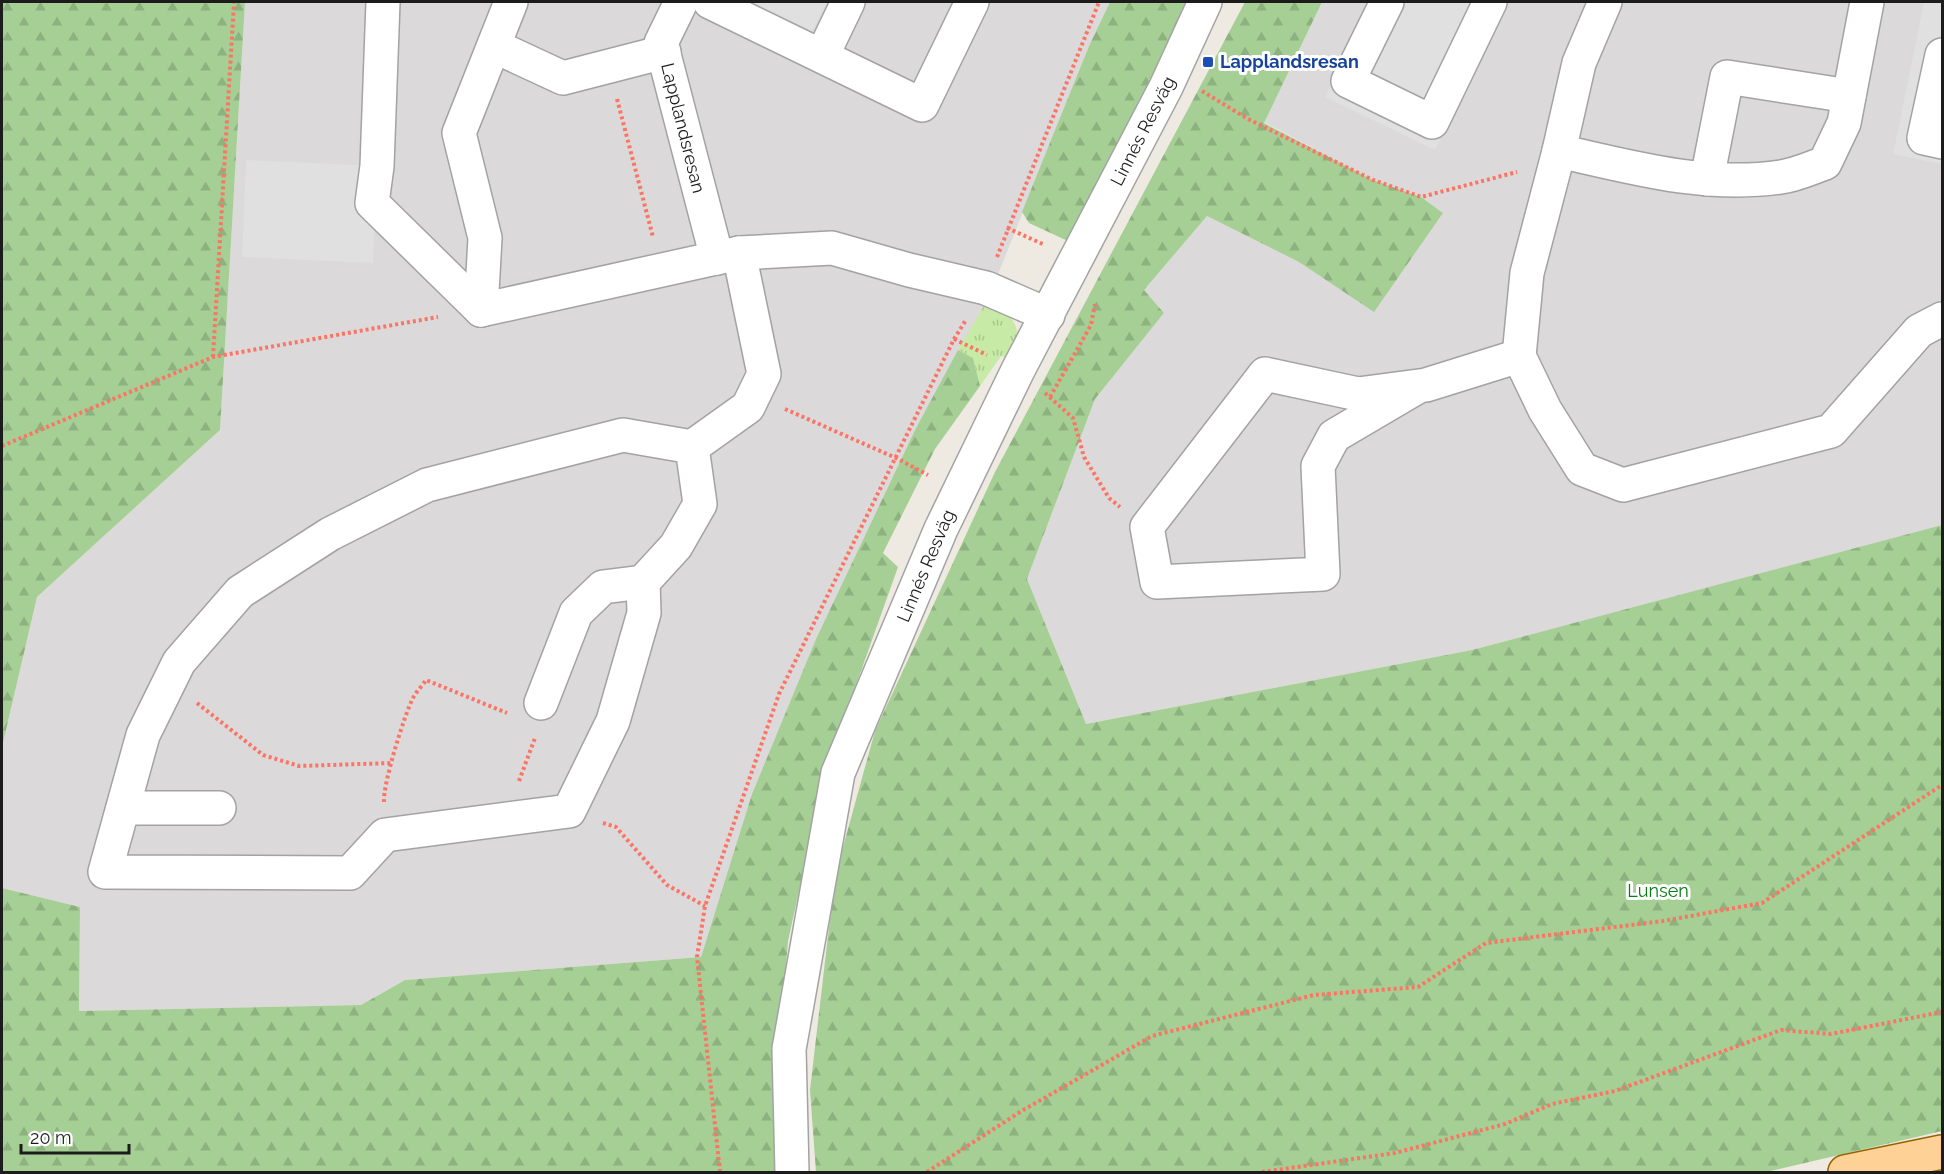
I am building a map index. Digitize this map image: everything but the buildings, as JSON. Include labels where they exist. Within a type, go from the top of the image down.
[{"type":"main road","points":[[1845,1173],[1942,1152]]},
{"type":"street","points":[[383,2],[377,166],[372,203],[481,310]]},
{"type":"street","points":[[481,310],[485,238],[459,133],[511,2]]},
{"type":"street","name":"Lapplandsresan","points":[[681,2],[661,43],[764,374],[754,395]]},
{"type":"street","points":[[710,2],[922,105],[972,2]]},
{"type":"street","points":[[822,56],[849,2]]},
{"type":"street","name":"Linnés Resväg","points":[[792,1173],[789,1048],[838,773],[941,529],[1018,370],[1166,87],[1205,2]]},
{"type":"street","points":[[1387,2],[1348,81],[1432,122],[1490,2]]},
{"type":"street","points":[[1605,2],[1579,63],[1558,157],[1527,273],[1519,356],[1545,410],[1581,469],[1623,485],[1831,431],[1919,331],[1942,319]]},
{"type":"street","points":[[1558,157],[1654,173],[1707,179],[1783,177],[1825,164],[1844,123],[1867,2]]},
{"type":"street","points":[[494,46],[563,78],[664,52]]},
{"type":"street","points":[[1942,55],[1924,138],[1942,142]]},
{"type":"street","points":[[1707,179],[1727,77],[1849,96]]},
{"type":"street","points":[[481,310],[728,255],[832,248],[909,270],[986,288],[1048,315]]},
{"type":"street","points":[[1419,386],[1334,436],[1318,466],[1323,574],[1157,582],[1147,527],[1265,374],[1358,393],[1419,386],[1519,356]]},
{"type":"street","points":[[643,582],[644,613],[613,721],[569,811],[385,836],[350,873],[105,872],[143,735],[169,681],[179,662],[240,592],[330,534],[427,485],[622,435],[692,447],[748,407],[754,395]]},
{"type":"street","points":[[541,704],[576,613],[603,587],[643,582],[676,546],[700,504],[692,447]]},
{"type":"street","points":[[123,808],[219,808]]},
{"type":"path","points":[[213,357],[234,2]]},
{"type":"path","points":[[720,1173],[697,957],[705,906],[780,694],[954,339],[986,288],[1007,228],[1099,2]]},
{"type":"path","points":[[608,67],[661,270]]},
{"type":"path","points":[[1166,87],[1195,87],[1248,119],[1372,180],[1421,197],[1558,157]]},
{"type":"path","points":[[2,446],[213,357],[481,310]]},
{"type":"path","points":[[954,339],[1018,370],[1073,418],[1084,457],[1108,498],[1147,527]]},
{"type":"path","points":[[754,395],[896,458],[930,476]]},
{"type":"path","points":[[385,836],[384,795],[392,763],[412,699],[426,680],[508,714]]},
{"type":"path","points":[[169,681],[263,755],[299,766],[392,763]]},
{"type":"path","points":[[505,818],[536,737]]},
{"type":"path","points":[[927,1173],[1020,1112],[1152,1035],[1314,994],[1418,987],[1486,943],[1663,921],[1762,903],[1942,785]]},
{"type":"path","points":[[569,811],[616,827],[667,885],[705,906]]},
{"type":"path","points":[[1262,1173],[1395,1153],[1505,1124],[1552,1104],[1615,1091],[1781,1030],[1831,1034],[1942,1012]]},
{"type":"shaded area","points":[[245,2],[1110,2],[1089,46],[989,297],[915,430],[816,639],[752,794],[701,957],[405,980],[361,1005],[79,1011],[80,907],[2,888],[2,747],[37,597],[220,430]]},
{"type":"shaded area","points":[[728,2],[827,2],[807,41]]},
{"type":"shaded area","points":[[1322,2],[1942,2],[1942,525],[1472,650],[1086,724],[1027,579],[1095,399],[1164,313],[1144,290],[1207,216],[1299,262],[1374,311],[1443,213],[1421,197],[1373,180],[1264,122]]},
{"type":"shaded area","points":[[1371,2],[1508,2],[1435,150],[1325,97]]},
{"type":"shaded area","points":[[1924,2],[1942,2],[1942,164],[1893,154]]},
{"type":"shaded area","points":[[246,160],[377,166],[373,263],[242,257]]},
{"type":"green space","points":[[2,2],[245,2],[220,430],[37,597],[2,747]]},
{"type":"green space","points":[[1110,2],[1188,2],[1070,242],[1029,223],[1022,212],[1089,46]]},
{"type":"green space","name":"Lunsen","points":[[1245,2],[1322,2],[1264,123],[1373,180],[1421,197],[1443,213],[1374,312],[1299,262],[1207,216],[1144,290],[1164,313],[1095,399],[1027,579],[1086,724],[1472,650],[1942,525],[1942,1131],[1766,1172],[816,1172],[810,1090],[835,876],[875,731],[995,472]]},
{"type":"green space","points":[[989,297],[1005,310],[1014,324],[1017,331],[1018,350],[1016,361],[1001,356],[980,386],[973,358],[958,350]]},
{"type":"green space","points":[[958,350],[973,358],[980,386],[935,449],[883,553],[898,567],[825,772],[788,941],[774,1108],[779,1172],[2,1172],[2,888],[80,907],[79,1011],[361,1005],[405,980],[701,957],[752,794],[816,639],[915,430]]},
{"type":"place","name":"Lapplandsresan","points":[[1208,62]]}]
